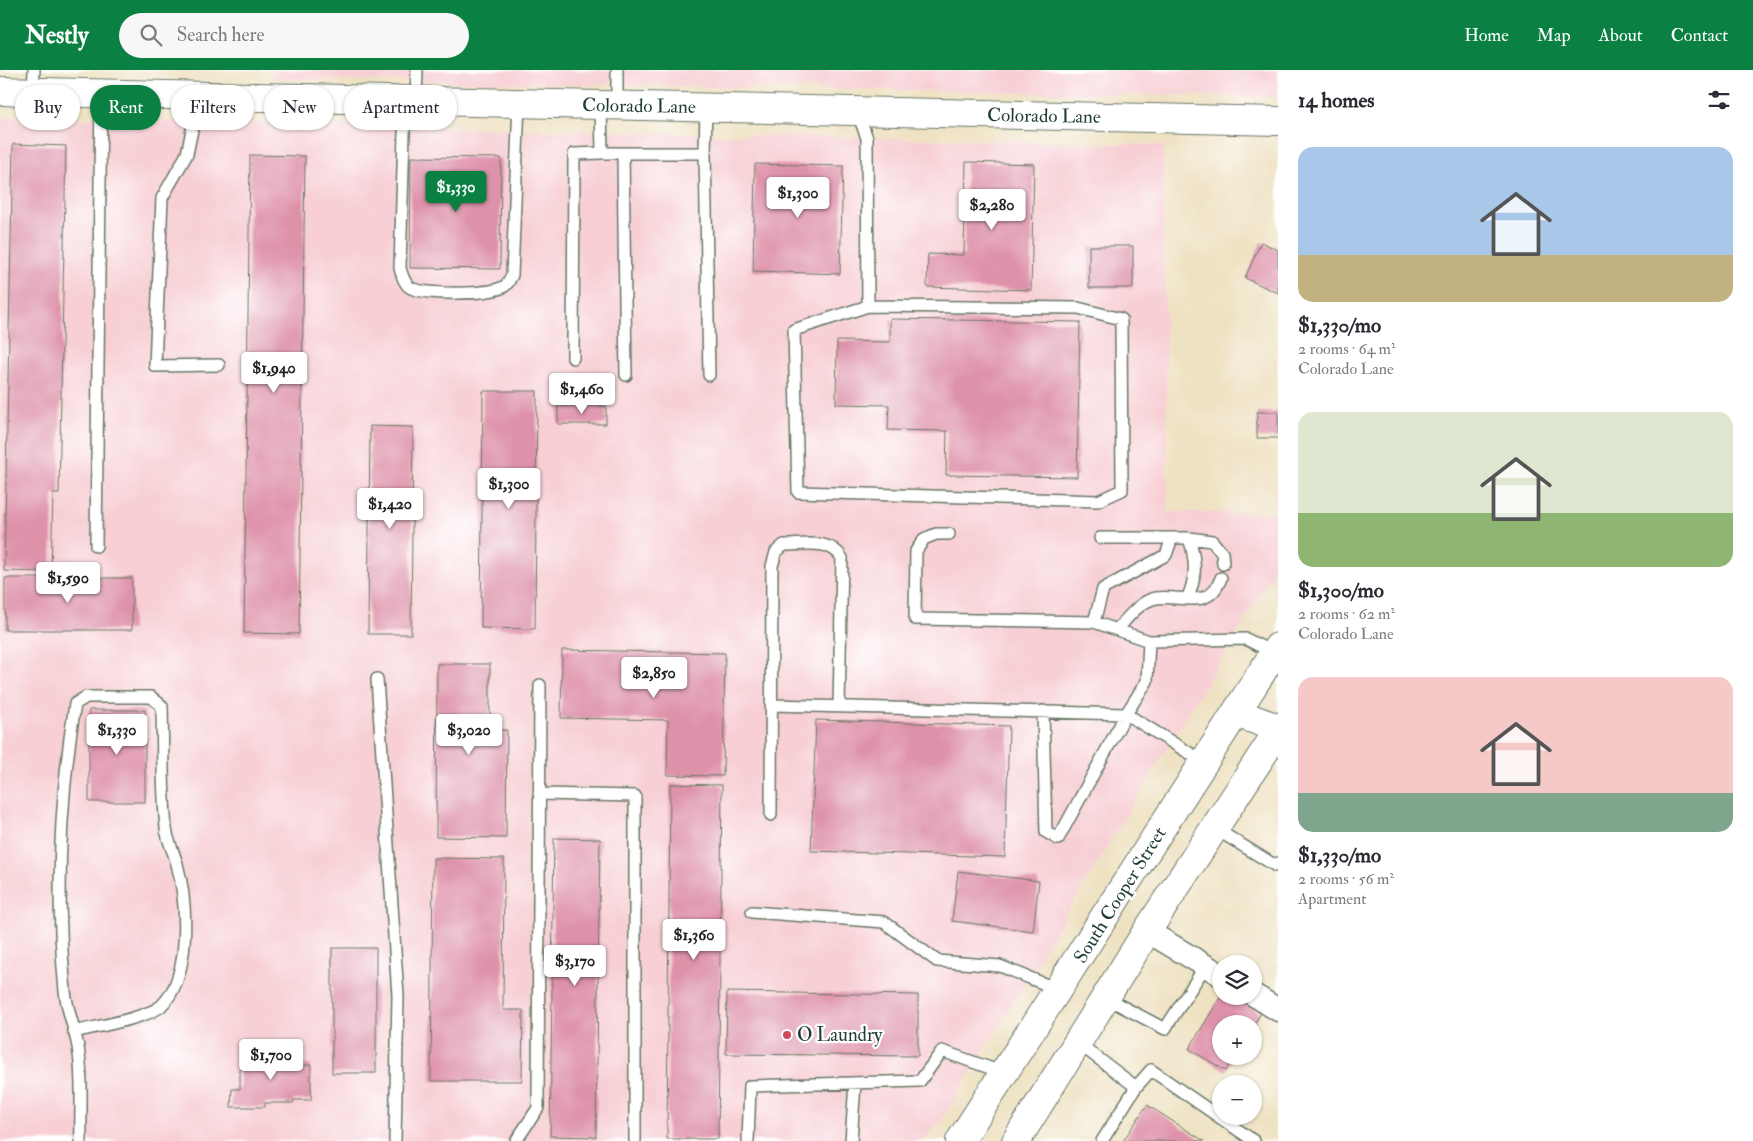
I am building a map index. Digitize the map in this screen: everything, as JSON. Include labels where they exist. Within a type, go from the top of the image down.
[{"type":"street","name":"Colorado Lane","points":[[0,91],[33,81],[90,91]]},
{"type":"street","name":"Colorado Lane","points":[[254,97],[344,99]]},
{"type":"street","name":"Colorado Lane","points":[[457,102],[1278,121]]},
{"type":"street","name":"South Cooper Street","points":[[960,1141],[1059,990],[1276,650]]},
{"type":"street","points":[[1016,1141],[1147,931],[1278,730],[1236,713]]},
{"type":"street","points":[[1147,931],[1212,969]]},
{"type":"street","points":[[1262,1000],[1278,1010]]},
{"type":"lane","points":[[413,85],[416,70]]},
{"type":"lane","points":[[602,153],[609,105],[617,70]]},
{"type":"lane","points":[[408,130],[400,268],[403,278],[410,287],[426,292],[493,291],[506,286],[512,275],[519,103]]},
{"type":"lane","points":[[706,107],[705,153],[709,375]]},
{"type":"lane","points":[[857,111],[867,138],[868,306]]},
{"type":"lane","points":[[96,546],[102,130]]},
{"type":"lane","points":[[192,130],[187,154],[162,198],[155,366],[219,364]]},
{"type":"lane","points":[[623,153],[626,375]]},
{"type":"lane","points":[[572,358],[574,154],[705,153]]},
{"type":"lane","points":[[868,306],[1078,308],[1121,319],[1122,490],[1098,501],[798,492],[794,330],[868,306]]},
{"type":"lane","points":[[949,534],[936,534],[924,539],[916,551],[915,619],[1094,622],[1149,641],[1246,639],[1276,650]]},
{"type":"lane","points":[[1100,538],[1189,538],[1212,541],[1222,554],[1223,564]]},
{"type":"lane","points":[[1094,622],[1103,589],[1166,555],[1172,538]]},
{"type":"lane","points":[[1187,599],[1194,583],[1195,556],[1189,538]]},
{"type":"lane","points":[[771,815],[772,566],[776,552],[784,545],[830,545],[837,549],[842,558],[839,706]]},
{"type":"lane","points":[[1116,629],[1141,605],[1155,598],[1197,601],[1212,592],[1221,578]]},
{"type":"lane","points":[[1043,711],[1046,832],[1058,839],[1126,714],[1147,681],[1149,641]]},
{"type":"lane","points":[[377,679],[398,996],[395,1141]]},
{"type":"lane","points":[[516,1141],[538,1108],[540,685]]},
{"type":"lane","points":[[74,1032],[139,1016],[161,1006],[175,985],[185,943],[184,897],[177,864],[166,830],[162,706],[151,697],[86,696],[76,704],[67,754],[62,820],[61,920],[65,994],[74,1032],[80,1054],[81,1141]]},
{"type":"lane","points":[[772,706],[839,706],[1126,714],[1204,762]]},
{"type":"lane","points":[[539,794],[635,796],[635,1141]]},
{"type":"lane","points":[[1214,828],[1276,866],[1278,863]]},
{"type":"lane","points":[[752,912],[884,922],[937,961],[1000,966],[1059,990]]},
{"type":"lane","points":[[1106,998],[1164,1029],[1212,971]]},
{"type":"lane","points":[[1078,1042],[1136,1087]]},
{"type":"lane","points":[[748,1141],[750,1086],[920,1081],[942,1051],[1004,1073]]},
{"type":"lane","points":[[1102,1141],[1136,1087],[1151,1070],[1254,1141]]},
{"type":"lane","points":[[851,1141],[855,1083]]},
{"type":"shaded area","points":[[272,70],[1278,70],[1278,97],[272,79]]},
{"type":"shaded area","points":[[0,117],[15,117],[15,130],[80,130],[80,119],[90,119],[90,130],[161,130],[161,121],[171,121],[171,130],[254,130],[254,123],[264,123],[264,130],[334,130],[334,125],[344,125],[344,130],[457,130],[457,128],[1163,145],[1168,512],[1278,513],[1278,565],[941,1121],[921,1141],[0,1141]]},
{"type":"building","points":[[13,144],[66,146],[59,494],[53,494],[51,572],[4,571]]},
{"type":"building","points":[[250,155],[305,156],[299,634],[244,633]]},
{"type":"building","points":[[411,157],[501,158],[500,269],[410,268]]},
{"type":"building","points":[[966,162],[1034,164],[1031,290],[927,287],[928,254],[964,255]]},
{"type":"building","points":[[755,164],[843,166],[840,274],[753,271]]},
{"type":"building","points":[[1261,242],[1278,250],[1278,293],[1245,278]]},
{"type":"building","points":[[1089,246],[1133,246],[1133,288],[1089,288]]},
{"type":"building","points":[[890,319],[1080,322],[1077,477],[946,475],[947,431],[888,430],[889,405],[836,404],[837,341],[890,342]]},
{"type":"building","points":[[483,391],[537,391],[535,629],[481,628]]},
{"type":"building","points":[[558,406],[606,406],[606,424],[558,424]]},
{"type":"building","points":[[1257,412],[1278,412],[1278,438],[1257,438]]},
{"type":"building","points":[[370,426],[413,427],[411,634],[368,634]]},
{"type":"building","points":[[5,578],[132,578],[132,630],[5,630]]},
{"type":"building","points":[[562,650],[725,653],[723,776],[667,775],[668,720],[561,718]]},
{"type":"building","points":[[437,664],[490,664],[490,730],[507,730],[506,838],[436,837]]},
{"type":"building","points":[[89,710],[145,710],[145,802],[89,802]]},
{"type":"building","points":[[816,720],[1009,726],[1005,857],[811,851]]},
{"type":"building","points":[[670,784],[722,785],[718,1139],[667,1139]]},
{"type":"building","points":[[554,838],[600,839],[596,1137],[550,1136]]},
{"type":"building","points":[[433,858],[504,859],[503,1010],[523,1010],[522,1081],[431,1081]]},
{"type":"building","points":[[958,871],[1039,881],[1033,931],[952,921]]},
{"type":"building","points":[[332,948],[376,948],[376,1073],[332,1073]]},
{"type":"building","points":[[727,992],[918,995],[918,1056],[726,1054]]},
{"type":"building","points":[[1216,1005],[1247,1005],[1261,1013],[1260,1015],[1212,1015],[1212,1063],[1189,1049]]},
{"type":"building","points":[[269,1050],[288,1050],[288,1065],[311,1065],[311,1100],[294,1100],[293,1103],[265,1103],[265,1107],[231,1107],[232,1089],[240,1089],[240,1055],[269,1055]]},
{"type":"building","points":[[1216,1065],[1229,1065],[1226,1071]]},
{"type":"building","points":[[1147,1105],[1204,1141],[1123,1141]]},
{"type":"place","name":"O Laundry","points":[[787,1035]]}]
